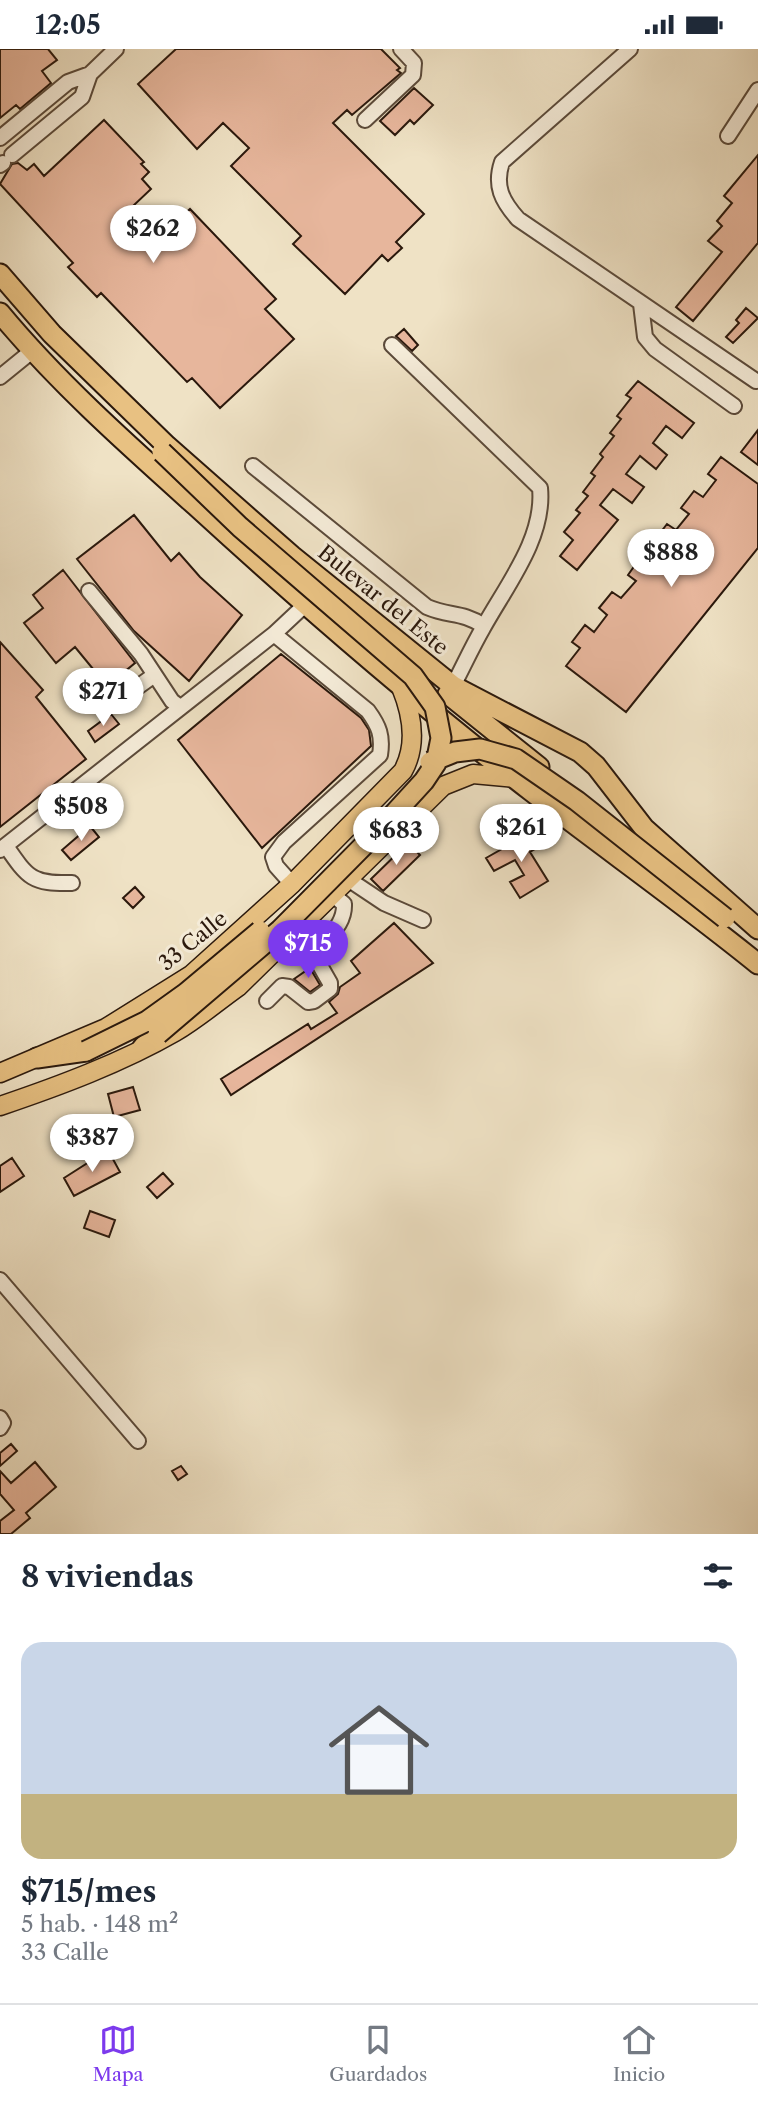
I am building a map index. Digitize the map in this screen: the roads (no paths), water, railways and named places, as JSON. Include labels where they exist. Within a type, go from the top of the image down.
[{"type":"highway","name":"Bulevar del Este","points":[[0,274],[52,334],[142,422],[292,556],[453,686],[580,752],[596,766],[645,828],[758,929]]},
{"type":"highway","points":[[0,313],[32,351],[166,480],[401,687],[534,793],[628,862],[758,964]]},
{"type":"highway","points":[[142,422],[163,452],[231,519],[413,675],[435,707],[442,738],[436,763],[424,781],[381,828],[280,930],[151,1040]]},
{"type":"highway","points":[[412,653],[431,680],[540,767],[542,776],[534,793]]},
{"type":"highway","points":[[37,1058],[86,1051],[147,1021],[186,993],[261,930],[420,770],[431,761],[455,752],[493,751],[524,763],[725,918],[758,939]]},
{"type":"main road","name":"33 Calle","points":[[0,1073],[106,1028],[152,1002],[219,951],[292,884],[391,787],[408,763],[413,733],[401,687]]},
{"type":"main road","points":[[0,1106],[64,1084],[151,1040],[174,1033],[237,988],[443,786],[463,776],[483,774],[515,778]]},
{"type":"main road","points":[[391,787],[415,811]]},
{"type":"street","points":[[0,138],[68,82],[90,74],[116,49]]},
{"type":"street","points":[[365,120],[413,75],[414,64],[401,49]]},
{"type":"street","points":[[631,49],[502,162],[497,176],[500,195],[518,219],[756,381]]},
{"type":"street","points":[[5,161],[82,97],[90,74]]},
{"type":"street","points":[[727,136],[758,90]]},
{"type":"street","points":[[641,304],[645,337],[655,349],[734,406]]},
{"type":"street","points":[[392,345],[540,488],[539,519],[509,587],[484,626],[453,686]]},
{"type":"street","points":[[0,377],[32,351]]},
{"type":"street","points":[[253,466],[427,607],[439,612],[467,615],[484,626]]},
{"type":"street","points":[[89,591],[141,654],[172,701],[180,707]]},
{"type":"street","points":[[72,883],[41,883],[29,876],[3,848],[274,634],[306,604]]},
{"type":"street","points":[[274,634],[368,711],[378,724],[383,740],[380,755],[284,842],[274,857],[275,866],[292,884]]},
{"type":"street","points":[[132,691],[153,676]]},
{"type":"street","points":[[348,879],[384,902],[423,920]]},
{"type":"street","points":[[267,1001],[282,986],[289,987],[308,1002],[314,1001],[330,989],[330,983],[314,955],[325,936],[341,925],[344,915],[344,904],[332,894]]},
{"type":"street","points":[[0,1280],[138,1441]]},
{"type":"street","points":[[0,1418],[3,1423],[0,1428]]}]
